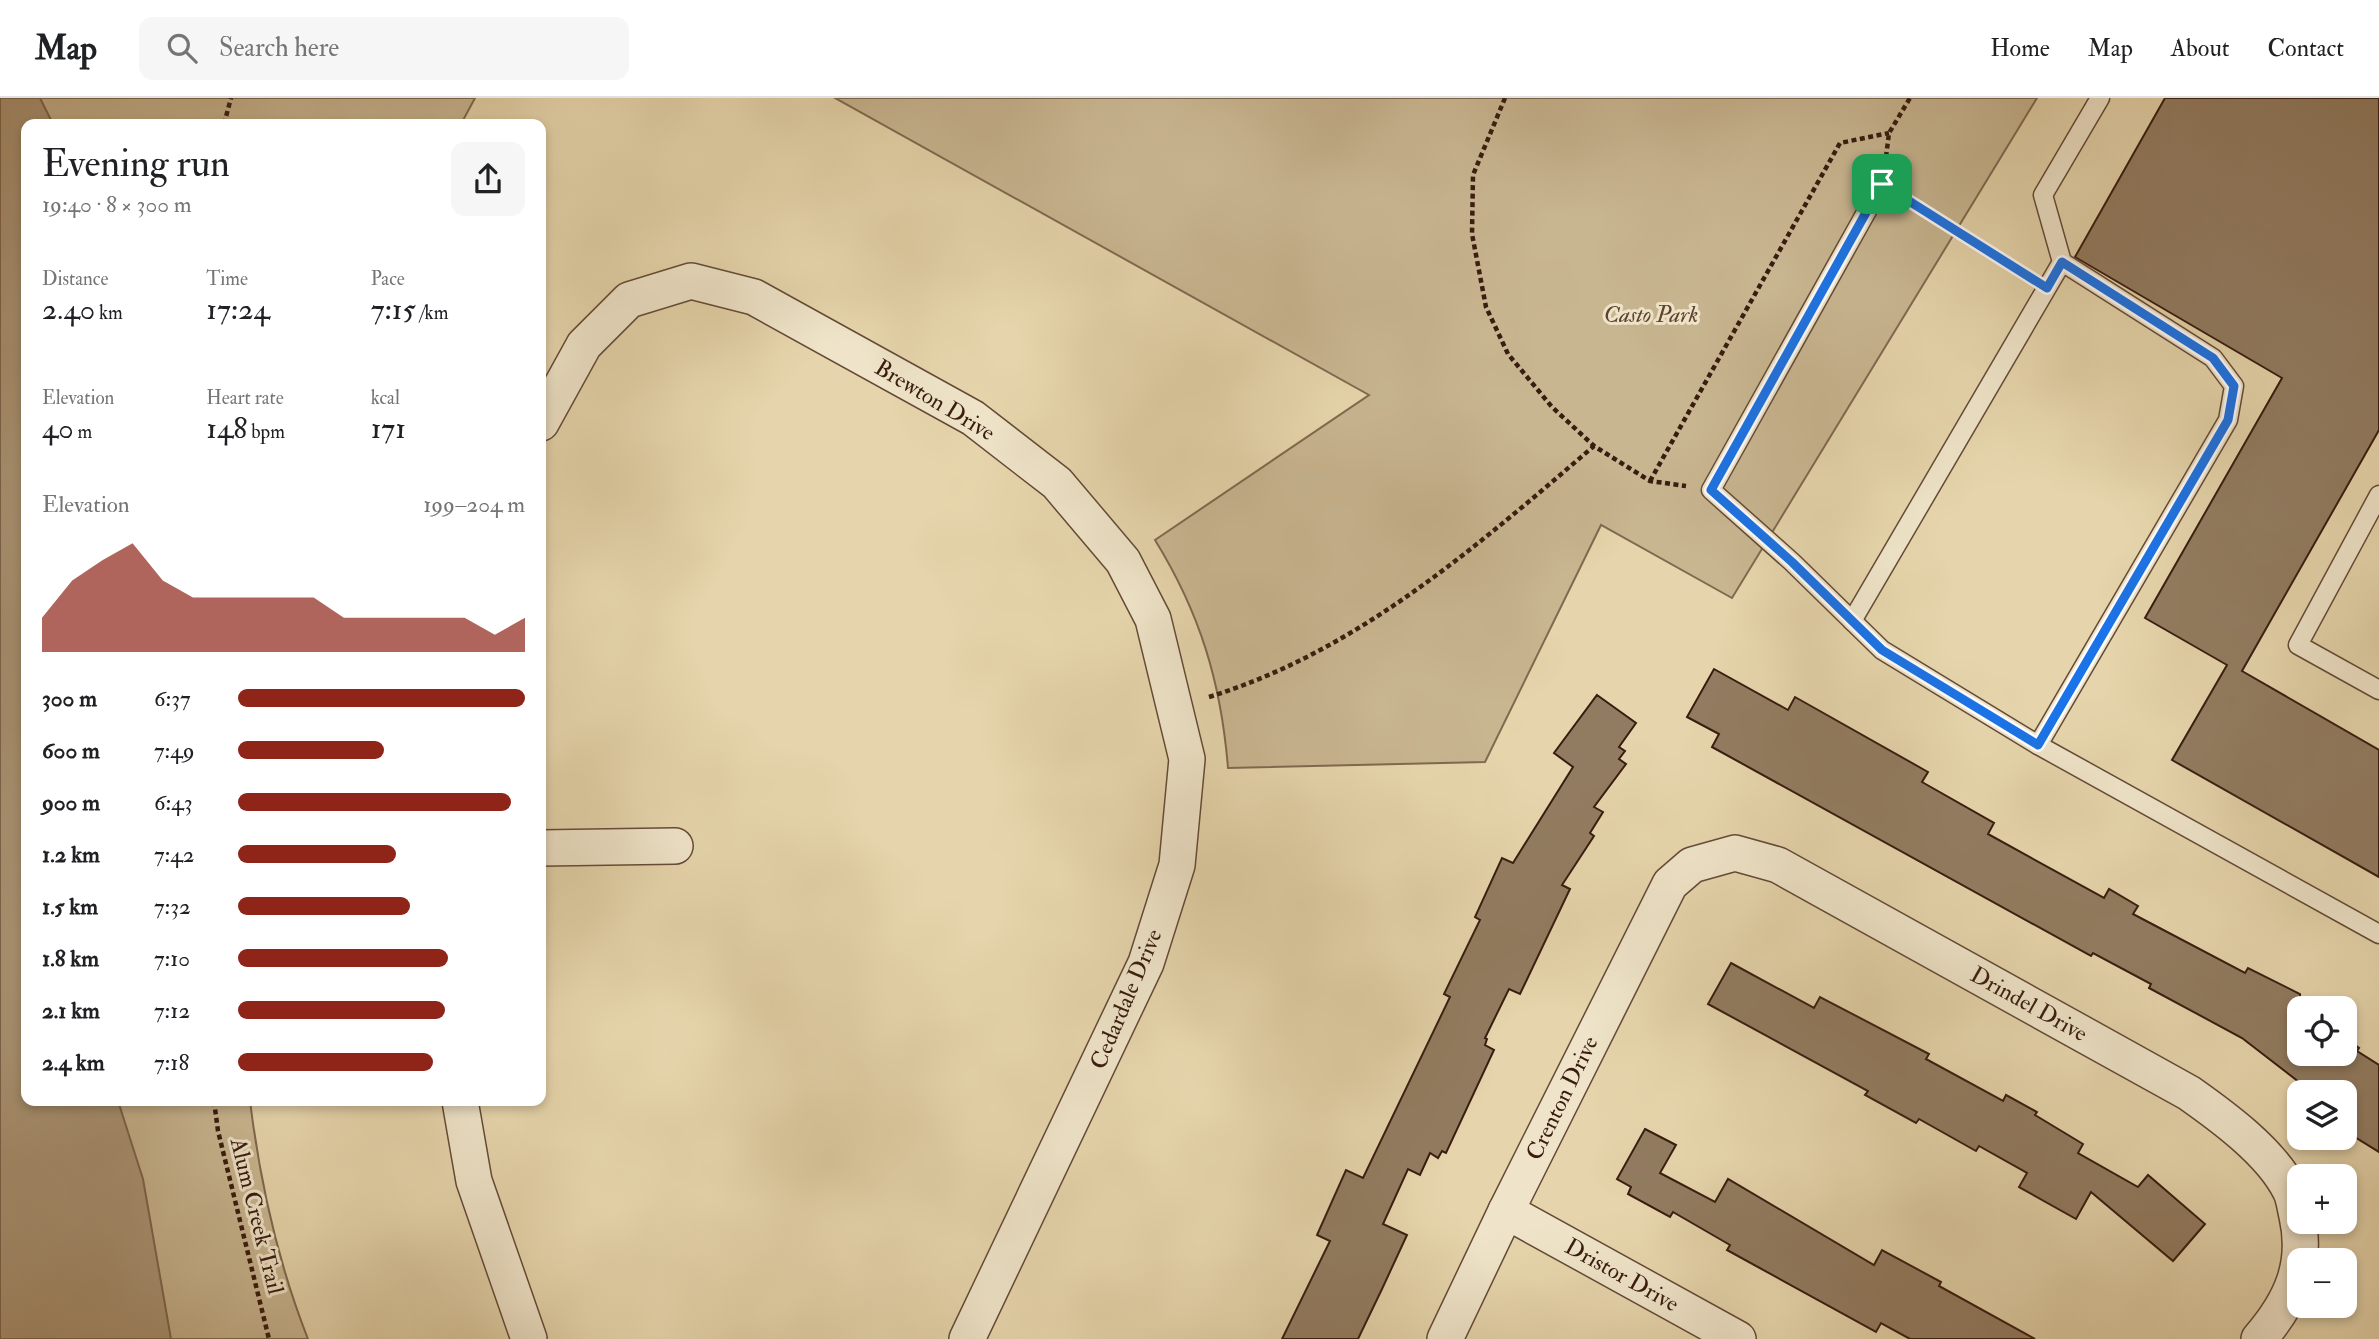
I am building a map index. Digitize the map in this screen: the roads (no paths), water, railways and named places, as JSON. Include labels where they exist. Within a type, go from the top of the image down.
[{"type":"street","name":"Brewton Drive","points":[[546,414],[584,345],[629,300],[691,281],[754,297],[973,418],[1057,483],[1123,561]]},
{"type":"street","name":"Cedardale Drive","points":[[967,1339],[1146,963],[1177,865],[1187,759],[1153,619],[1123,561]]},
{"type":"street","points":[[546,848],[676,846]]},
{"type":"street","name":"Drindel Drive","points":[[1692,865],[1735,853],[1777,865],[2189,1093],[2218,1113],[2259,1149],[2291,1191],[2302,1241],[2294,1287],[2259,1339]]},
{"type":"street","name":"Crenton Drive","points":[[1445,1339],[1655,911],[1670,884],[1692,865]]},
{"type":"street","points":[[461,1106],[474,1181],[529,1339]]},
{"type":"street","name":"Dristor Drive","points":[[1506,1211],[1738,1339]]},
{"type":"lane","points":[[2038,745],[2228,420],[2234,386],[2213,358],[2062,262],[2043,195],[2100,98]]},
{"type":"lane","points":[[1882,184],[1711,490],[1792,562],[1882,650],[2038,745],[2379,934]]},
{"type":"lane","points":[[1852,621],[2062,262]]},
{"type":"lane","points":[[2379,495],[2298,645],[2379,690]]},
{"type":"park label","name":"Casto Park","points":[[1651,314]]}]
